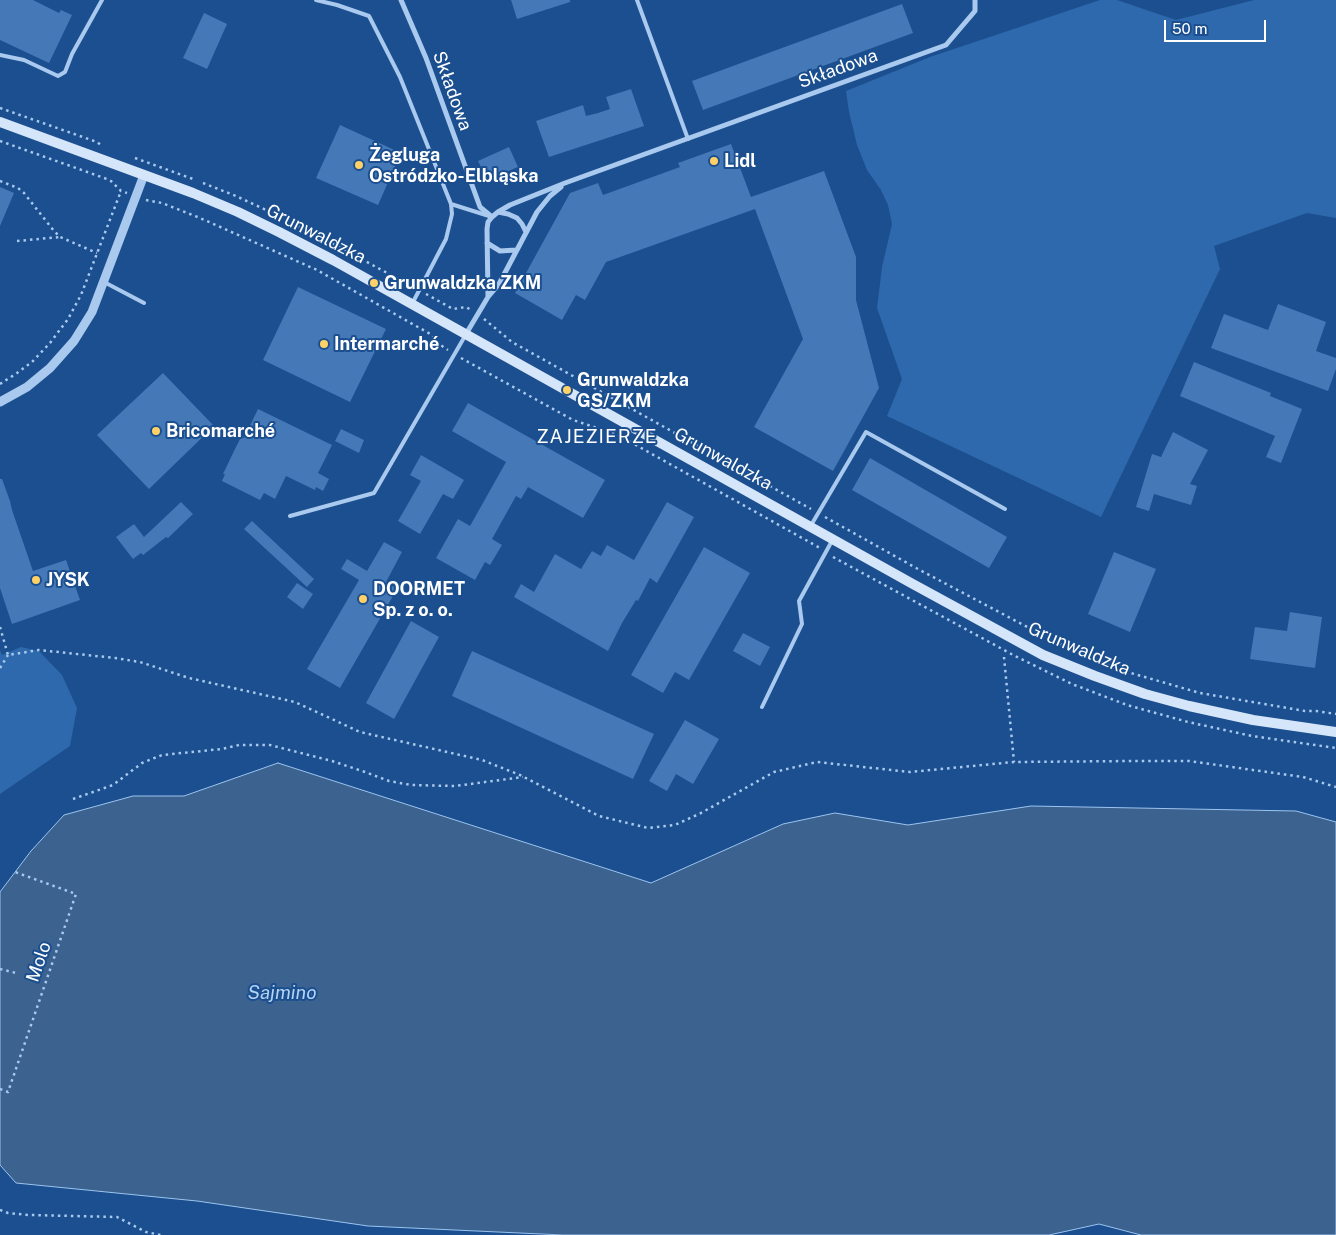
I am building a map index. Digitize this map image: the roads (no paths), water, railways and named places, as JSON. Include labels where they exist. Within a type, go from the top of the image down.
[{"type":"main road","name":"Grunwaldzka","points":[[0,122],[238,212],[333,260],[1043,655],[1145,694],[1189,706],[1253,720],[1336,732]]},
{"type":"street","name":"Składowa","points":[[401,0],[426,58],[480,207],[492,217],[510,205],[565,183],[946,45],[975,11],[975,0]]},
{"type":"street","points":[[0,402],[27,387],[50,368],[74,341],[92,312],[144,175]]},
{"type":"street","name":"Składowa","points":[[466,334],[488,297],[499,284],[537,212],[550,196],[565,183]]},
{"type":"street","points":[[498,212],[517,218],[526,232]]},
{"type":"street","points":[[488,297],[488,222],[492,217]]},
{"type":"street","points":[[487,243],[500,251],[516,250]]},
{"type":"lane","points":[[0,55],[24,60],[58,76],[65,72],[72,54],[102,0]]},
{"type":"lane","points":[[316,0],[369,16],[400,77],[451,204],[452,214],[446,239],[412,304]]},
{"type":"lane","points":[[636,0],[688,139]]},
{"type":"lane","points":[[451,204],[492,217]]},
{"type":"lane","points":[[104,282],[144,303]]},
{"type":"lane","points":[[290,516],[374,493],[466,334]]},
{"type":"lane","points":[[810,527],[866,432],[1004,508]]},
{"type":"lane","points":[[762,707],[802,624],[799,601],[833,539]]},
{"type":"water","name":"Sajmino","points":[[278,763],[651,883],[783,824],[835,813],[908,825],[1031,806],[1296,811],[1336,822],[1336,1235],[1141,1235],[1099,1224],[1049,1235],[563,1235],[368,1226],[197,1201],[16,1183],[0,1165],[0,892],[31,851],[64,815],[133,796],[184,796]]},
{"type":"place","name":"Lidl","points":[[714,161]]},
{"type":"place","name":"Żegluga Ostródzko-Elbląska","points":[[359,165]]},
{"type":"place","name":"Grunwaldzka ZKM","points":[[374,283]]},
{"type":"place","name":"Intermarché","points":[[324,344]]},
{"type":"place","name":"Grunwaldzka GS/ZKM","points":[[567,390]]},
{"type":"place","name":"Bricomarché","points":[[156,431]]},
{"type":"place","name":"JYSK","points":[[36,580]]},
{"type":"place","name":"DOORMET Sp. z o. o.","points":[[363,599]]},
{"type":"district","name":"ZAJEZIERZE","points":[[597,437]]}]
